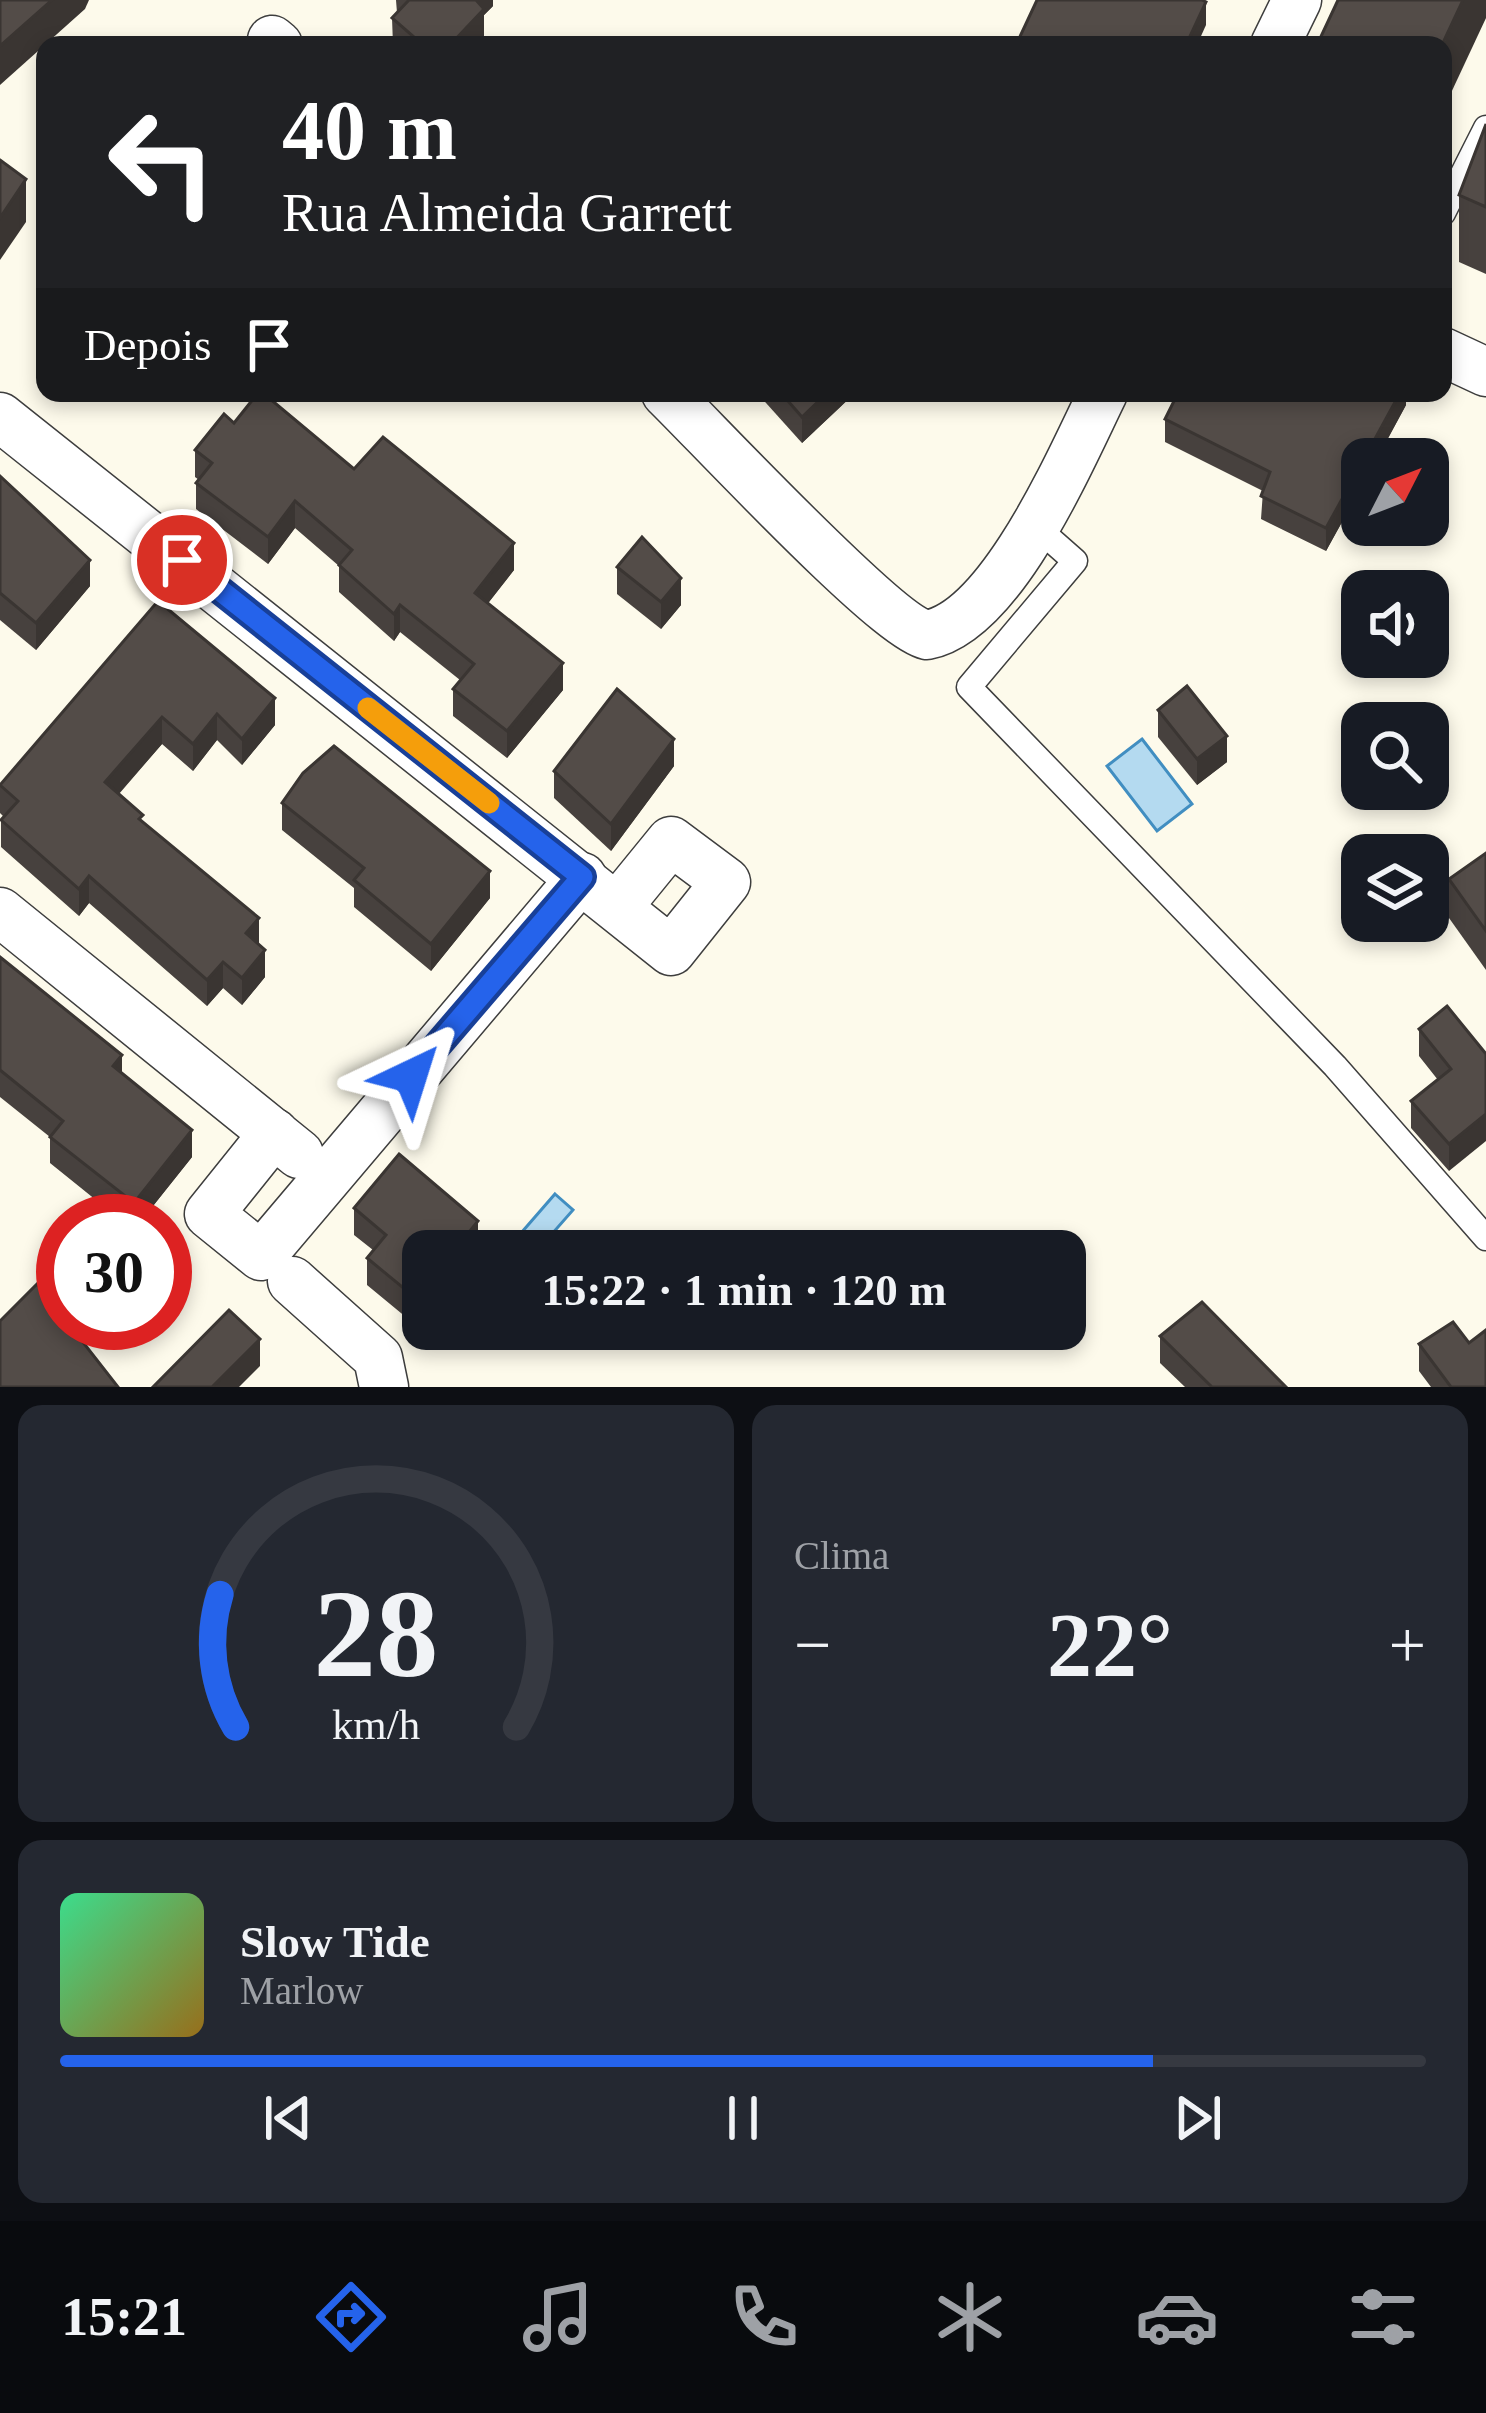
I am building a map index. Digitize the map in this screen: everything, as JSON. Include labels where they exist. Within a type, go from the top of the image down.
[{"type":"street","points":[[1279,36],[1297,0]]},
{"type":"street","points":[[1452,356],[1486,371]]},
{"type":"street","points":[[675,402],[903,623],[927,635],[954,628],[980,604],[1033,524],[1098,402]]},
{"type":"street","points":[[0,417],[600,891],[326,1175],[276,1269]]},
{"type":"street","points":[[0,912],[326,1175]]},
{"type":"street","points":[[274,1133],[209,1214],[378,1358],[384,1387]]},
{"type":"lane","points":[[1452,195],[1486,128]]},
{"type":"lane","points":[[1033,524],[1075,561],[969,687],[1335,1066],[1486,1238]]},
{"type":"water","points":[[1142,739],[1192,804],[1157,831],[1107,766]]},
{"type":"water","points":[[555,1194],[573,1210],[555,1230],[524,1230]]},
{"type":"building","points":[[0,0],[52,0],[0,46]]},
{"type":"building","points":[[409,0],[476,0],[484,9],[458,36],[413,36],[392,18]]},
{"type":"building","points":[[1037,0],[1206,2],[1190,36],[1020,36]]},
{"type":"building","points":[[1338,0],[1463,0],[1446,36],[1321,36]]},
{"type":"building","points":[[1486,124],[1486,207],[1459,195]]},
{"type":"building","points":[[0,160],[26,179],[0,218]]},
{"type":"building","points":[[251,402],[274,402],[354,469],[383,437],[514,543],[475,593],[563,663],[507,731],[453,689],[474,664],[400,605],[394,614],[339,565],[352,550],[295,501],[268,537],[196,483],[212,463],[195,450],[224,414],[234,423]]},
{"type":"building","points":[[789,402],[818,402],[802,417]]},
{"type":"building","points":[[1174,402],[1395,402],[1375,438],[1341,438],[1341,501],[1326,528],[1261,496],[1270,472],[1165,419]]},
{"type":"building","points":[[0,476],[90,560],[36,623],[0,593]]},
{"type":"building","points":[[642,537],[681,578],[661,602],[617,567]]},
{"type":"building","points":[[158,601],[275,698],[242,739],[217,714],[193,744],[162,717],[105,782],[143,815],[139,819],[259,918],[246,933],[265,950],[242,978],[223,962],[207,980],[89,876],[79,889],[1,820],[18,801],[0,785]]},
{"type":"building","points":[[1187,686],[1227,736],[1197,759],[1158,710]]},
{"type":"building","points":[[617,689],[674,739],[611,824],[554,771]]},
{"type":"building","points":[[334,746],[490,871],[431,944],[354,880],[364,868],[282,803],[303,773]]},
{"type":"building","points":[[1486,853],[1486,931],[1449,879]]},
{"type":"building","points":[[0,957],[122,1055],[113,1066],[192,1130],[141,1194],[123,1194],[50,1137],[63,1121],[0,1070]]},
{"type":"building","points":[[1447,1006],[1486,1054],[1486,1114],[1449,1144],[1411,1101],[1451,1069],[1419,1029]]},
{"type":"building","points":[[399,1154],[478,1221],[471,1230],[402,1230],[402,1287],[367,1258],[386,1235],[354,1208]]},
{"type":"building","points":[[36,1285],[36,1350],[89,1350],[118,1387],[0,1387],[0,1321]]},
{"type":"building","points":[[1202,1302],[1286,1387],[1212,1387],[1160,1336]]},
{"type":"building","points":[[229,1310],[260,1339],[212,1387],[153,1387]]},
{"type":"building","points":[[1453,1322],[1469,1343],[1486,1330],[1486,1387],[1451,1387],[1419,1344]]},
{"type":"slow traffic","points":[[368,708],[489,803]]},
{"type":"route","points":[[182,560],[582,877],[411,1076]]}]
